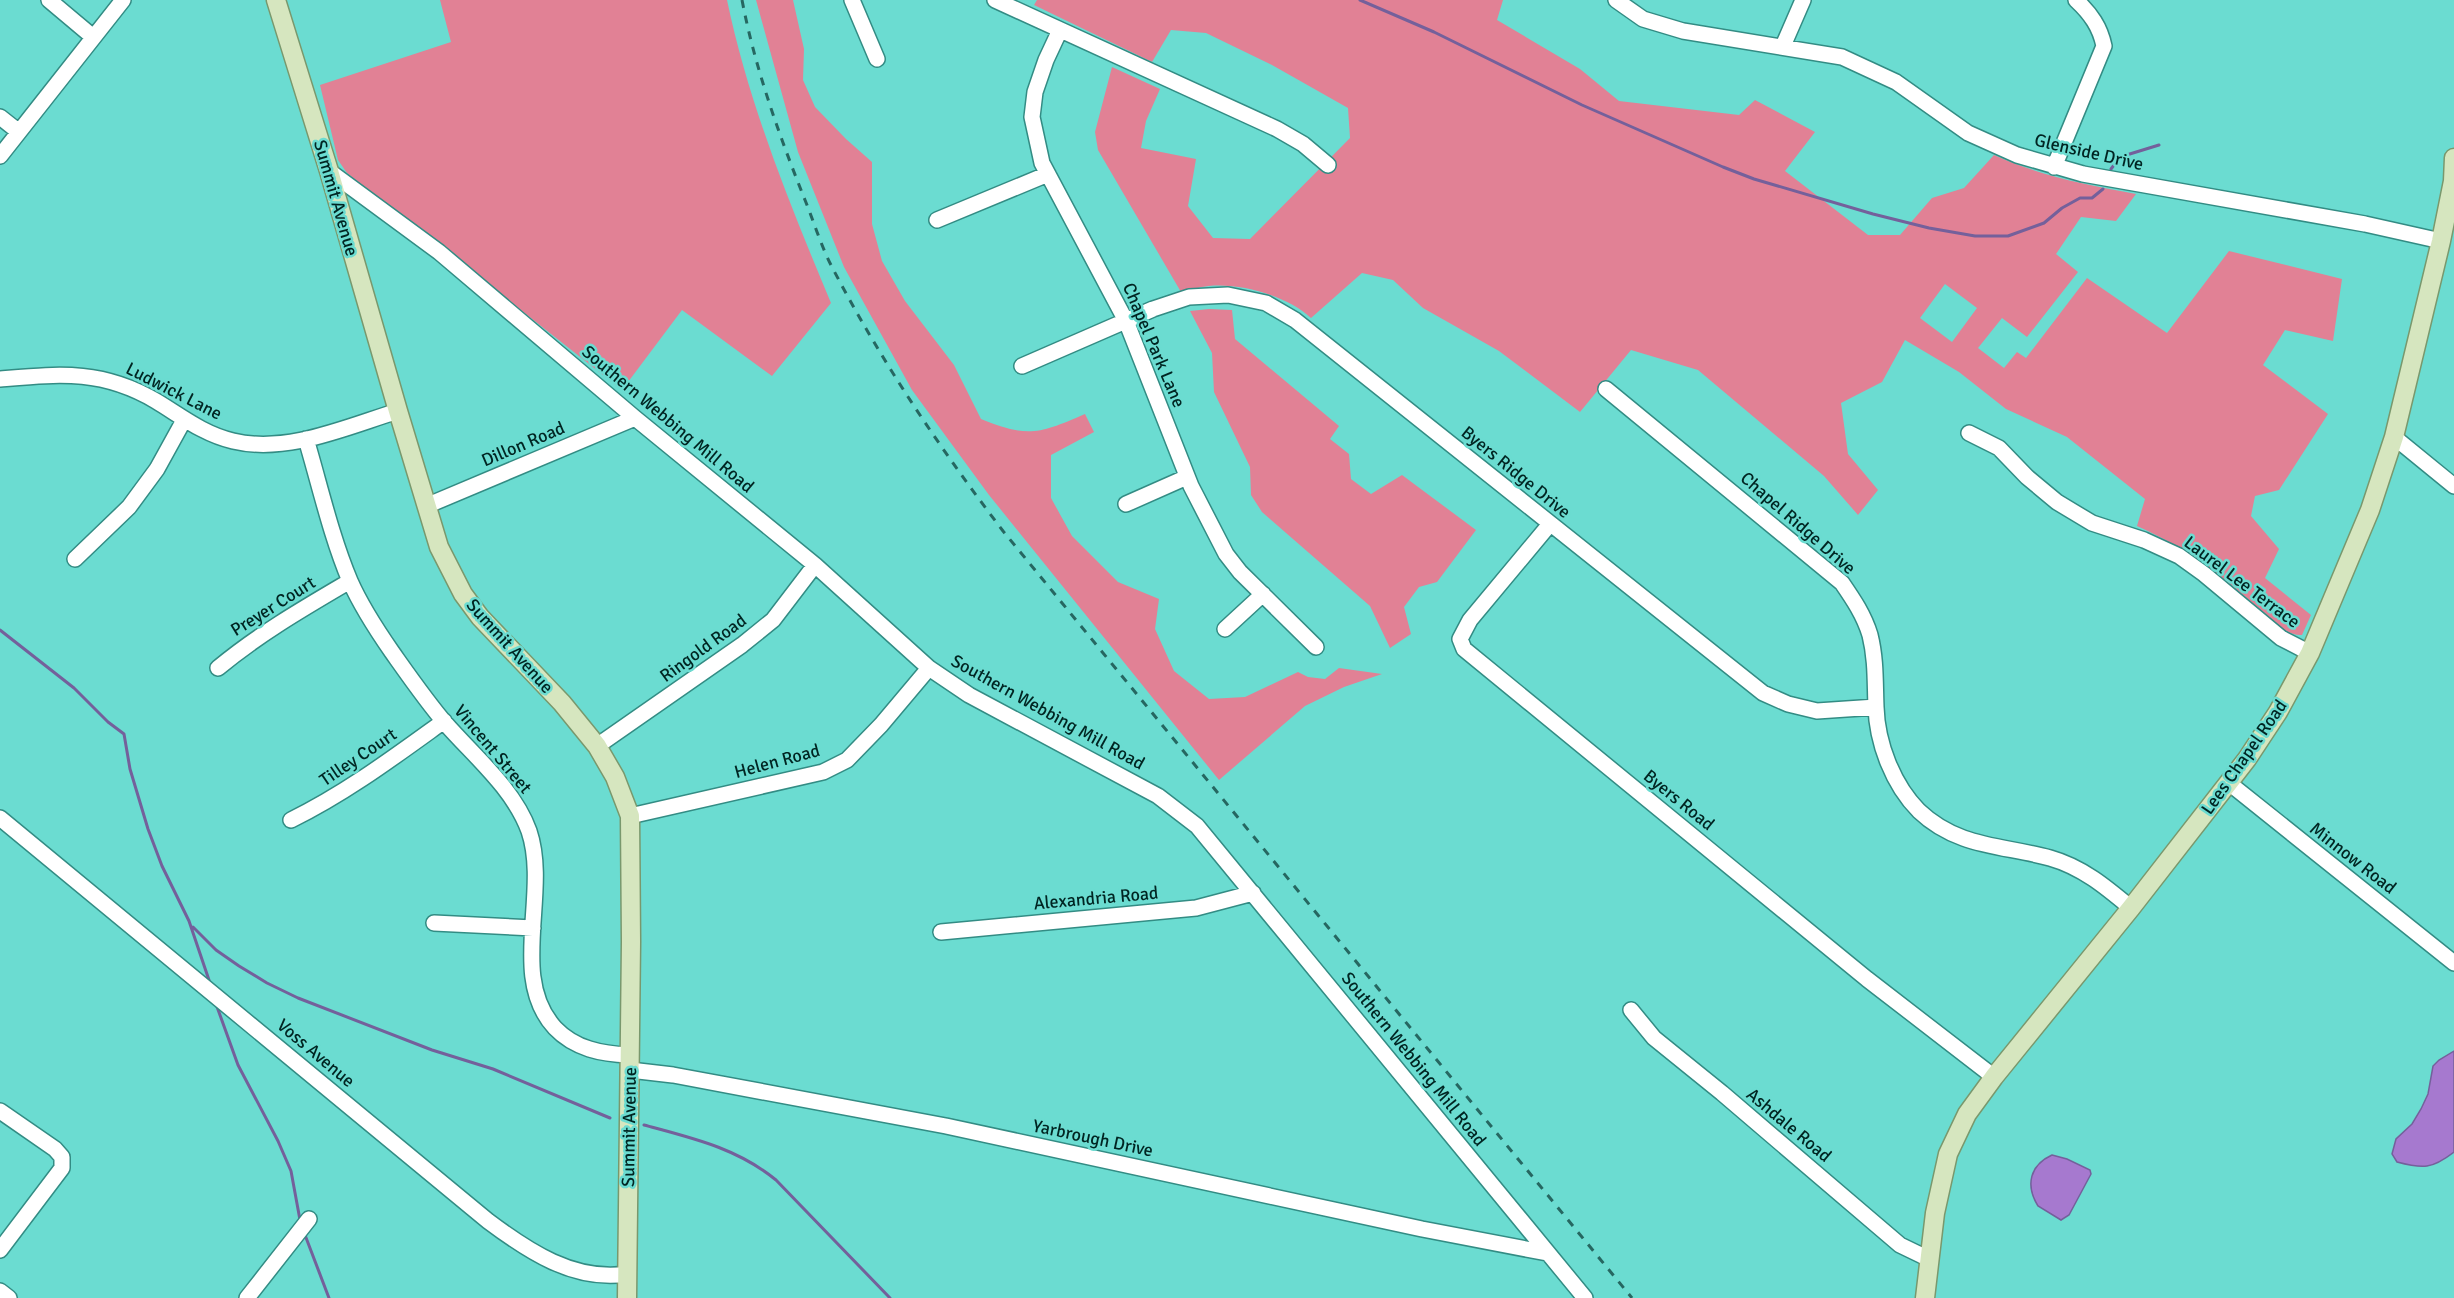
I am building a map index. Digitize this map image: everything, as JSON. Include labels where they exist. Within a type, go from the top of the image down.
[{"type":"main road","name":"Summit Avenue","points":[[276,0],[329,171],[439,547],[463,594],[502,641],[562,703],[597,746],[615,777],[630,816],[627,1298]]},
{"type":"main road","name":"Lees Chapel Road","points":[[1924,1298],[1935,1213],[1948,1154],[1967,1114],[2229,783],[2278,712],[2310,652],[2370,510],[2394,437],[2441,241],[2454,158]]},
{"type":"street","points":[[49,0],[93,37]]},
{"type":"street","points":[[0,156],[123,0]]},
{"type":"street","points":[[852,0],[877,59]]},
{"type":"street","points":[[994,0],[1276,129],[1303,144],[1328,165]]},
{"type":"street","name":"Glenside Drive","points":[[1616,0],[1643,19],[1683,31],[1842,57],[1896,82],[1968,133],[2017,155],[2054,167],[2090,176],[2366,224],[2441,241]]},
{"type":"street","points":[[1783,46],[1803,0]]},
{"type":"street","points":[[2054,167],[2104,46],[2100,29],[2076,0]]},
{"type":"street","name":"Chapel Park Lane","points":[[1060,30],[1035,92],[1032,117],[1039,153],[1126,321],[1187,477],[1226,554],[1316,647]]},
{"type":"street","points":[[0,117],[19,132]]},
{"type":"street","name":"Southern Webbing Mill Road","points":[[329,171],[440,252],[635,418],[815,565],[929,668],[969,695],[1125,776],[1158,796],[1197,826],[1585,1298]]},
{"type":"street","points":[[937,220],[1048,174]]},
{"type":"street","name":"Byers Ridge Drive","points":[[1022,366],[1126,321],[1189,297],[1228,295],[1266,303],[1295,320],[1763,693],[1788,704],[1817,711],[1876,707]]},
{"type":"street","name":"Ludwick Lane","points":[[0,379],[51,374],[102,378],[155,400],[184,420],[233,441],[279,444],[398,411]]},
{"type":"street","name":"Chapel Ridge Drive","points":[[1606,389],[1842,583],[1860,610],[1869,634],[1876,671],[1878,731],[1887,759],[1900,786],[1919,811],[1948,831],[1974,843],[2050,858],[2076,867],[2091,875],[2131,908]]},
{"type":"street","name":"Dillon Road","points":[[426,506],[635,418]]},
{"type":"street","points":[[75,559],[129,507],[157,469],[184,420]]},
{"type":"street","name":"Laurel Lee Terrace","points":[[1969,433],[2000,448],[2027,477],[2057,502],[2092,523],[2144,540],[2179,556],[2281,638],[2310,652]]},
{"type":"street","points":[[2394,437],[2454,486]]},
{"type":"street","name":"Vincent Street","points":[[306,438],[333,531],[351,581],[371,620],[444,721],[517,807],[529,831],[537,878],[533,928],[535,992],[548,1020],[562,1035],[591,1051],[629,1063]]},
{"type":"street","points":[[1126,504],[1187,477]]},
{"type":"street","name":"Byers Road","points":[[1550,524],[1470,620],[1460,639],[1464,649],[1867,979],[1994,1077]]},
{"type":"street","name":"Ringold Road","points":[[597,746],[705,671],[773,620],[815,565]]},
{"type":"street","name":"Preyer Court","points":[[218,668],[238,651],[289,616],[351,581]]},
{"type":"street","points":[[1225,629],[1263,594]]},
{"type":"street","name":"Helen Road","points":[[630,816],[823,772],[847,760],[881,725],[929,668]]},
{"type":"street","name":"Tilley Court","points":[[291,820],[327,802],[364,779],[444,721]]},
{"type":"street","name":"Minnow Road","points":[[2229,783],[2454,963]]},
{"type":"street","name":"Voss Avenue","points":[[0,818],[521,1246],[544,1259],[572,1269],[615,1276],[627,1274]]},
{"type":"street","name":"Alexandria Road","points":[[941,932],[1196,908],[1253,893]]},
{"type":"street","points":[[434,923],[533,928]]},
{"type":"street","name":"Ashdale Road","points":[[1631,1010],[1654,1038],[1900,1245],[1929,1259]]},
{"type":"street","name":"Yarbrough Drive","points":[[629,1063],[673,1075],[946,1126],[1422,1229],[1547,1253]]},
{"type":"street","points":[[0,1111],[55,1149],[62,1157],[63,1168],[0,1250]]},
{"type":"street","points":[[247,1298],[309,1219]]},
{"type":"street","points":[[0,1291],[9,1298]]},
{"type":"shaded area","points":[[440,0],[727,0],[747,78],[772,154],[831,303],[772,376],[682,310],[622,390],[347,173],[338,160],[320,85],[451,42]]},
{"type":"shaded area","points":[[756,0],[793,0],[804,49],[803,80],[815,107],[872,162],[872,224],[882,261],[905,301],[954,365],[981,419],[1011,429],[1033,431],[1056,426],[1085,414],[1094,432],[1051,455],[1051,498],[1072,536],[1118,582],[1159,599],[1155,629],[1174,671],[1209,699],[1245,697],[1298,672],[1308,677],[1325,679],[1339,668],[1382,674],[1344,687],[1305,706],[1219,780],[989,495],[912,390],[844,267],[798,152]]},
{"type":"shaded area","points":[[1037,0],[1503,0],[1497,20],[1580,69],[1619,101],[1739,115],[1755,100],[1815,132],[1785,171],[1868,235],[1900,235],[1932,198],[1964,188],[1994,155],[2047,174],[2136,194],[2116,221],[2081,217],[2056,254],[2078,272],[2027,337],[2002,318],[1978,348],[2004,368],[2017,352],[2026,358],[2087,278],[2167,333],[2229,251],[2342,279],[2333,341],[2285,330],[2263,365],[2328,414],[2279,490],[2255,496],[2251,516],[2279,549],[2265,578],[2311,615],[2302,635],[2292,634],[2283,629],[2205,565],[2174,545],[2137,526],[2145,499],[2067,437],[2006,409],[1959,372],[1905,340],[1882,382],[1841,403],[1848,454],[1878,490],[1858,515],[1824,476],[1698,370],[1631,350],[1580,412],[1499,351],[1423,308],[1393,280],[1362,273],[1311,318],[1290,303],[1249,289],[1209,286],[1181,292],[1098,150],[1095,132],[1112,67],[1160,89],[1146,121],[1141,148],[1196,159],[1188,206],[1213,238],[1250,239],[1350,138],[1348,108],[1272,65],[1206,33],[1171,30],[1152,62],[1034,5]],"holes":[[[1945,284],[1977,308],[1952,342],[1920,318]]]},
{"type":"shaded area","points":[[1232,310],[1235,339],[1339,426],[1330,439],[1349,454],[1351,479],[1371,494],[1402,475],[1476,530],[1437,582],[1419,587],[1404,607],[1411,634],[1390,648],[1370,606],[1262,512],[1251,495],[1250,467],[1214,392],[1212,353],[1190,311]]},
{"type":"shaded area","points":[[2454,1051],[2454,1152],[2439,1162],[2427,1166],[2397,1162],[2392,1154],[2396,1139],[2412,1124],[2421,1109],[2428,1094],[2433,1066]]},
{"type":"shaded area","points":[[2052,1155],[2090,1170],[2091,1174],[2069,1215],[2061,1220],[2038,1206],[2032,1191],[2034,1170]]},
{"type":"waterway","points":[[1360,0],[1434,32],[1582,105],[1723,167],[1754,179],[1873,214],[1929,228],[1975,236],[2008,236],[2044,223],[2062,208],[2080,198],[2092,198],[2103,189]]},
{"type":"waterway","points":[[2111,169],[2120,157],[2159,145]]},
{"type":"waterway","points":[[0,630],[74,688],[108,722],[124,734],[130,769],[148,829],[162,866],[189,921],[211,986]]},
{"type":"waterway","points":[[193,927],[216,950],[239,966],[298,998],[432,1050],[493,1069],[610,1118]]},
{"type":"waterway","points":[[216,1004],[238,1065],[291,1171],[300,1220]]},
{"type":"waterway","points":[[644,1125],[713,1145],[761,1169],[776,1180],[890,1298]]},
{"type":"waterway","points":[[305,1235],[329,1298]]},
{"type":"railway","points":[[742,0],[769,101],[824,251],[870,336],[956,468],[1003,531],[1632,1298]]}]
